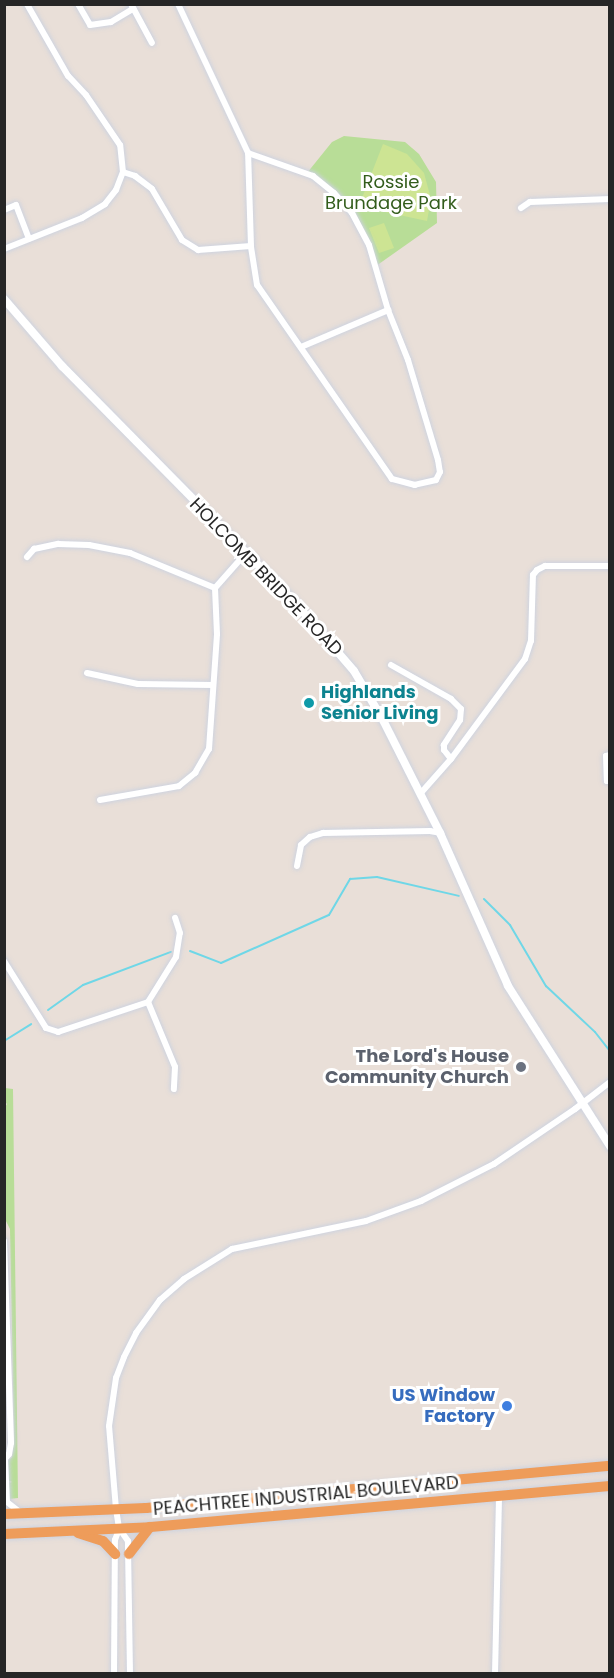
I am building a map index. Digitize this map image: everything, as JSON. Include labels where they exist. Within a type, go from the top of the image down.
[{"type":"highway","name":"PEACHTREE INDUSTRIAL BOULEVARD","points":[[4,1514],[116,1509],[609,1466]]},
{"type":"highway","name":"PEACHTREE INDUSTRIAL BOULEVARD","points":[[4,1534],[150,1527],[609,1486]]},
{"type":"highway","points":[[129,1554],[150,1527]]},
{"type":"highway","points":[[72,1532],[103,1540],[115,1554]]},
{"type":"street","points":[[4,249],[82,218],[105,204],[116,190],[123,172],[120,145],[86,95],[68,76],[27,4]]},
{"type":"street","points":[[78,4],[90,25],[111,22],[132,7],[152,43]]},
{"type":"street","points":[[178,4],[248,153],[251,246],[257,285],[392,479],[415,485],[436,480],[440,472],[408,360],[388,310],[369,245],[352,213],[336,195],[313,176],[248,153]]},
{"type":"street","points":[[123,172],[135,176],[152,189],[182,240],[198,250],[251,246]]},
{"type":"street","points":[[520,208],[530,202],[609,199]]},
{"type":"street","points":[[4,210],[16,205],[29,239]]},
{"type":"street","name":"HOLCOMB BRIDGE ROAD","points":[[4,299],[62,366],[291,598],[354,671],[383,720],[440,833],[508,986],[609,1146]]},
{"type":"street","points":[[301,347],[388,310]]},
{"type":"street","points":[[27,557],[34,549],[58,544],[89,545],[130,553],[215,588]]},
{"type":"street","points":[[100,800],[179,786],[195,773],[209,750],[217,634],[215,588],[246,553]]},
{"type":"street","points":[[420,794],[451,759],[525,659],[531,641],[533,575],[545,566],[609,566]]},
{"type":"street","points":[[391,665],[451,699],[461,710],[460,720],[444,746],[444,750],[451,759]]},
{"type":"street","points":[[87,673],[138,684],[213,685]]},
{"type":"street","points":[[609,755],[606,756],[607,781],[609,781]]},
{"type":"street","points":[[297,866],[301,846],[310,837],[323,833],[430,831],[440,833]]},
{"type":"street","points":[[4,961],[46,1029],[58,1032],[148,1002],[176,957],[180,933],[175,918]]},
{"type":"street","points":[[148,1002],[175,1067],[174,1089]]},
{"type":"street","points":[[130,1674],[128,1540],[120,1528],[116,1509],[109,1426],[116,1378],[136,1333],[160,1300],[184,1279],[232,1249],[366,1221],[421,1201],[494,1164],[609,1082]]},
{"type":"street","points":[[4,1241],[10,1429],[9,1454],[5,1460],[7,1502],[21,1513]]},
{"type":"street","points":[[4,1434],[10,1429]]},
{"type":"street","points":[[495,1674],[499,1497]]},
{"type":"street","points":[[114,1674],[115,1539],[120,1528]]},
{"type":"green space","name":"Rossie Brundage Park","points":[[344,136],[405,142],[419,154],[436,182],[437,223],[376,266],[352,213],[336,195],[307,173],[332,142]]},
{"type":"green space","points":[[383,144],[407,154],[424,173],[431,199],[427,221],[362,207],[360,203]]},
{"type":"green space","points":[[384,223],[394,248],[379,253],[369,228]]},
{"type":"green space","points":[[5,1088],[13,1089],[18,1498],[9,1499],[8,1483],[12,1482],[9,1481],[8,1461],[12,1457],[14,1439],[10,1229],[5,1219],[4,1109],[7,1104]]},
{"type":"waterway","points":[[190,951],[221,963],[329,915],[350,879],[377,877],[459,896]]},
{"type":"waterway","points":[[484,899],[510,925],[546,986],[595,1032],[610,1051]]},
{"type":"waterway","points":[[48,1010],[83,985],[171,952]]},
{"type":"waterway","points":[[4,1041],[31,1024]]},
{"type":"place","name":"Highlands Senior Living","points":[[309,703]]},
{"type":"place","name":"The Lord's House Community Church","points":[[521,1067]]},
{"type":"place","name":"US Window Factory","points":[[507,1406]]}]
